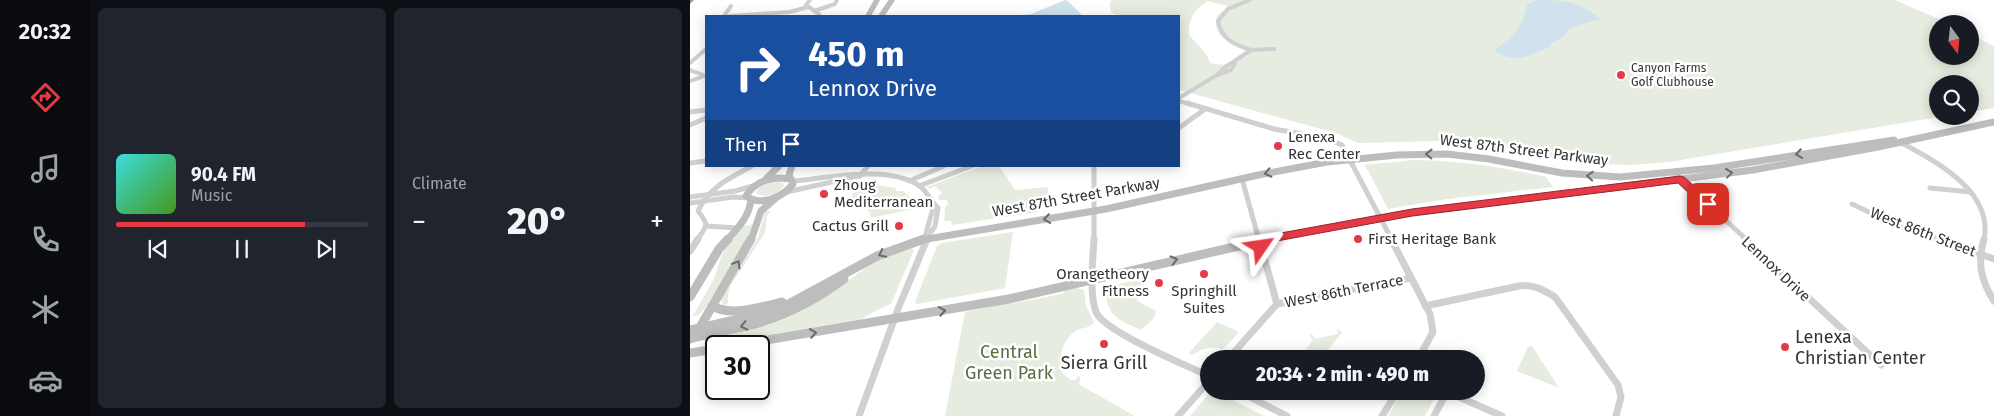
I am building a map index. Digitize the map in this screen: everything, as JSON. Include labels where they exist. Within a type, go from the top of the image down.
[{"type":"main road","points":[[868,15],[877,0]]},
{"type":"main road","points":[[882,15],[892,0]]},
{"type":"main road","name":"West 87th Street Parkway","points":[[770,340],[1008,299],[1092,281],[1259,240],[1460,206],[1761,169],[1878,147],[1994,122]]},
{"type":"main road","name":"West 87th Street Parkway","points":[[692,335],[785,306],[889,251],[927,238],[1095,211],[1291,168],[1397,155],[1447,154],[1584,175],[1620,177],[1765,160],[1886,140],[1899,141]]},
{"type":"main road","points":[[690,296],[718,251],[751,210],[747,192],[778,167]]},
{"type":"main road","points":[[692,335],[749,245],[761,211],[791,187],[792,180],[789,173],[792,167]]},
{"type":"main road","points":[[758,184],[776,178],[792,180]]},
{"type":"main road","points":[[749,199],[763,200],[777,197]]},
{"type":"main road","points":[[692,335],[752,325],[783,314],[824,294],[864,264]]},
{"type":"main road","points":[[712,306],[716,310],[726,310],[775,304],[801,296],[853,270]]},
{"type":"main road","points":[[690,353],[705,351]]},
{"type":"street","points":[[808,7],[806,5],[810,0]]},
{"type":"street","points":[[814,11],[835,4],[837,0]]},
{"type":"street","points":[[1250,0],[1241,1],[1222,13],[1218,26],[1231,42],[1251,50],[1274,49]]},
{"type":"street","points":[[725,15],[731,6]]},
{"type":"street","points":[[745,15],[789,12],[808,7],[818,15]]},
{"type":"street","points":[[690,63],[705,50]]},
{"type":"street","points":[[1180,99],[1217,75],[1232,69],[1235,63],[1251,50]]},
{"type":"street","points":[[690,70],[705,76]]},
{"type":"street","points":[[690,81],[705,76]]},
{"type":"street","points":[[1180,100],[1274,129],[1334,141],[1342,145],[1430,314],[1433,332],[1423,350]]},
{"type":"street","points":[[1180,127],[1205,109]]},
{"type":"street","points":[[690,112],[705,110]]},
{"type":"street","points":[[690,125],[696,120],[705,118]]},
{"type":"street","points":[[1899,141],[1945,169],[1971,192],[1982,207],[1987,223],[1980,254],[1980,274],[1994,301]]},
{"type":"street","points":[[690,164],[705,161]]},
{"type":"street","points":[[690,251],[707,226],[707,222],[698,211],[708,195],[721,182],[750,167]]},
{"type":"street","points":[[860,176],[867,167]]},
{"type":"street","points":[[908,181],[942,167]]},
{"type":"street","points":[[919,186],[969,167]]},
{"type":"street","points":[[1094,167],[1095,211],[1092,281],[1094,307],[1102,321],[1122,334],[1200,372]]},
{"type":"street","name":"Lennox Drive","points":[[1673,172],[1741,238],[1881,365]]},
{"type":"street","points":[[792,180],[852,174],[860,176]]},
{"type":"street","points":[[785,192],[860,176],[883,176],[908,181],[919,186],[927,192],[934,205],[926,233],[927,238],[894,319],[859,416]]},
{"type":"street","points":[[1236,350],[1277,304],[1242,179]]},
{"type":"street","points":[[690,197],[758,184]]},
{"type":"street","points":[[1930,188],[1971,192]]},
{"type":"street","points":[[690,203],[733,197],[749,199]]},
{"type":"street","name":"West 86th Street","points":[[1852,204],[1896,225],[1994,259]]},
{"type":"street","points":[[707,226],[738,228]]},
{"type":"street","name":"West 86th Terrace","points":[[1277,304],[1411,278]]},
{"type":"street","points":[[1425,306],[1519,286],[1542,289],[1554,297],[1618,385],[1622,392],[1616,416]]},
{"type":"street","points":[[1178,416],[1200,391]]},
{"type":"street","points":[[1256,400],[1287,416]]},
{"type":"street","points":[[1382,416],[1392,400]]},
{"type":"street","points":[[1434,416],[1442,400]]},
{"type":"street","points":[[1465,400],[1502,416]]},
{"type":"green space","points":[[1112,0],[1895,0],[1929,15],[1929,65],[1979,65],[1979,39],[1994,46],[1994,108],[1979,110],[1979,75],[1929,75],[1929,119],[1669,162],[1632,165],[1600,164],[1478,143],[1438,141],[1358,143],[1336,133],[1180,90],[1180,15],[1116,15],[1111,12],[1110,3]],"holes":[[[1207,1],[1228,6],[1217,16],[1216,23],[1220,34],[1229,42],[1246,50],[1246,53],[1229,63],[1221,65],[1210,63],[1207,55],[1189,35],[1189,29],[1195,12]]]},
{"type":"green space","points":[[1412,160],[1463,163],[1513,170],[1546,177],[1553,187],[1447,199],[1388,209],[1365,165]]},
{"type":"green space","points":[[979,167],[1000,167],[1015,190],[1048,187],[1048,195],[1040,196],[1038,212],[952,225],[951,221],[944,221],[945,207],[948,205],[947,200],[939,200],[938,197],[942,193],[935,186],[930,189],[927,187]]},
{"type":"green space","points":[[783,183],[784,186],[775,193],[763,196],[756,193],[765,184]]},
{"type":"green space","points":[[859,183],[896,188],[896,191],[903,191],[912,199],[917,208],[871,218],[866,209],[859,205],[848,203]]},
{"type":"green space","points":[[770,210],[765,233],[730,286],[728,303],[723,306],[721,298],[758,238],[765,212]]},
{"type":"green space","points":[[753,224],[744,246],[705,308],[700,314],[692,317],[714,279],[721,257],[727,246],[744,226]]},
{"type":"green space","points":[[1013,232],[1005,288],[917,304],[915,302],[937,246],[942,243]]},
{"type":"green space","points":[[908,248],[914,250],[891,304],[862,319],[768,335],[716,335],[833,292],[875,261]]},
{"type":"green space","points":[[1140,279],[1143,293],[1136,300],[1156,311],[1154,318],[1141,330],[1125,323],[1114,315],[1108,304],[1106,287]]},
{"type":"green space","name":"Central Green Park","points":[[1077,288],[1084,290],[1086,306],[1094,322],[1076,331],[1066,341],[1061,354],[1061,359],[1068,358],[1067,363],[1061,367],[1063,374],[1071,380],[1075,380],[1079,376],[1081,379],[1078,384],[1135,416],[945,416],[965,312],[1007,302],[1010,304],[1062,294],[1066,290]]},
{"type":"green space","points":[[1217,322],[1239,332],[1223,349],[1211,348],[1200,350],[1192,355],[1189,353]]},
{"type":"green space","points":[[1337,329],[1342,332],[1328,350],[1305,350],[1313,340],[1309,335],[1312,334],[1315,339],[1338,334]]},
{"type":"green space","points":[[1532,346],[1559,388],[1517,371],[1528,347]]},
{"type":"green space","points":[[1203,400],[1233,400],[1264,416],[1190,416]]},
{"type":"green space","points":[[1398,400],[1433,400],[1425,416],[1388,416]]},
{"type":"water","points":[[1065,0],[1082,15],[1022,15],[1031,14]]},
{"type":"water","points":[[1538,0],[1572,3],[1586,9],[1601,19],[1569,29],[1562,38],[1550,44],[1550,47],[1524,57],[1512,58],[1497,53],[1496,49],[1521,24],[1527,5]]},
{"type":"place","name":"Canyon Farms Golf Clubhouse","points":[[1621,75]]},
{"type":"place","name":"Lenexa Rec Center","points":[[1278,146]]},
{"type":"place","name":"Zhoug Mediterranean","points":[[824,194]]},
{"type":"place","name":"Cactus Grill","points":[[899,226]]},
{"type":"place","name":"First Heritage Bank","points":[[1358,239]]},
{"type":"place","name":"Springhill Suites","points":[[1204,274]]},
{"type":"place","name":"Orangetheory Fitness","points":[[1159,283]]},
{"type":"place","name":"Sierra Grill","points":[[1104,344]]},
{"type":"place","name":"Lenexa Christian Center","points":[[1785,347]]},
{"type":"route","points":[[1261,247],[1259,240],[1412,213],[1680,179],[1708,204]]}]
